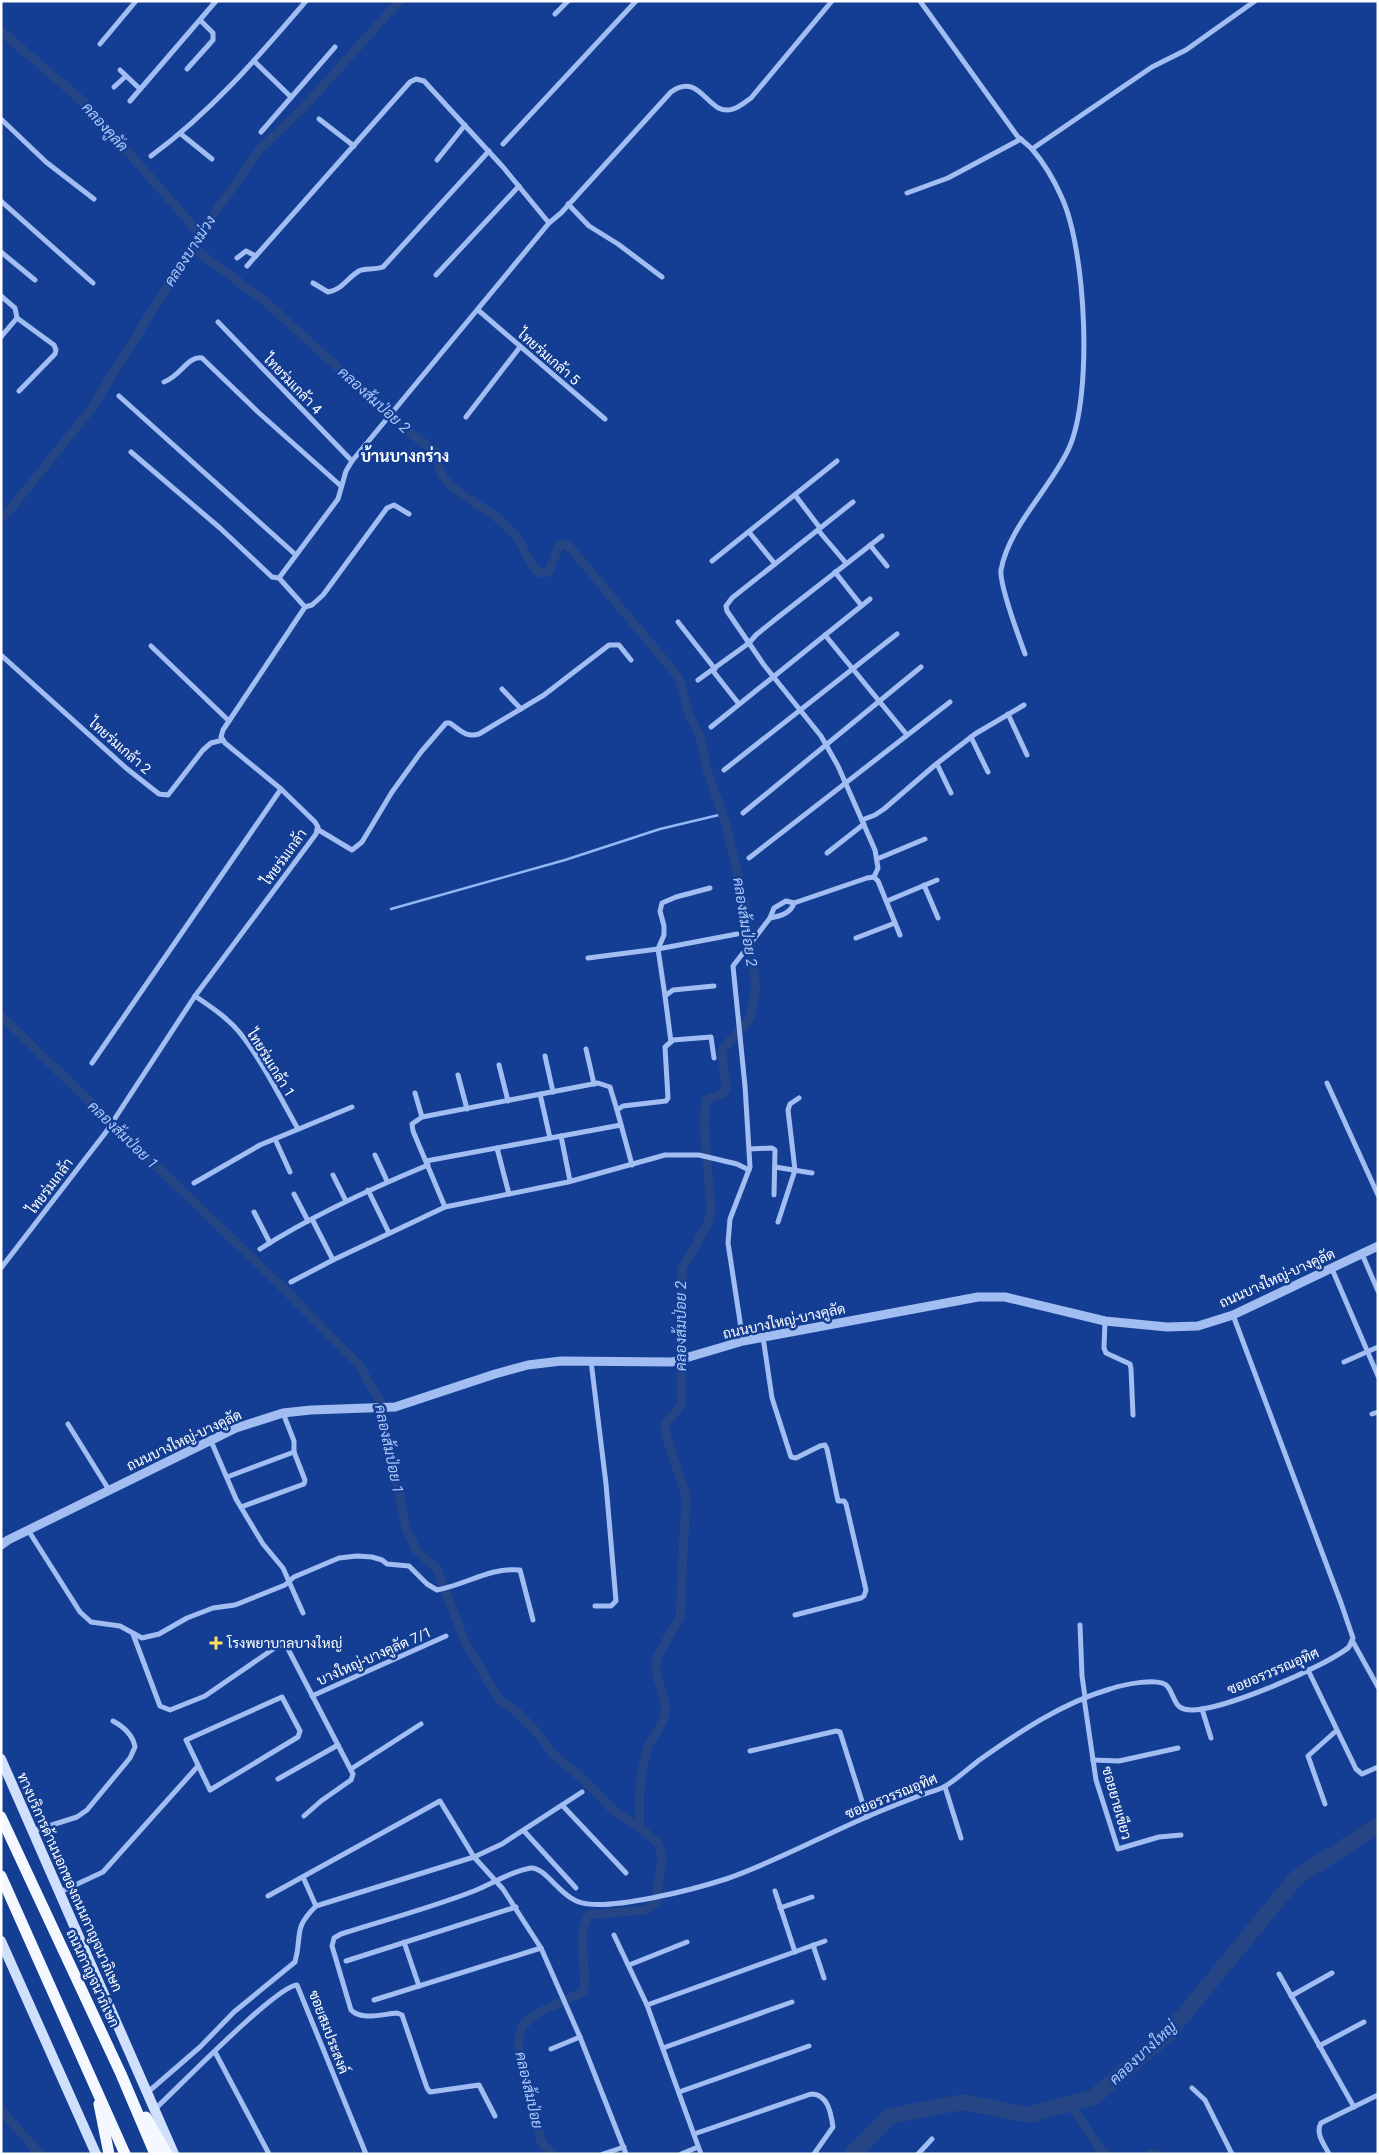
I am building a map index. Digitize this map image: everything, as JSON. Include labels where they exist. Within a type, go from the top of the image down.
[{"type":"highway","name":"ถนนกาญจนาภิเษก","points":[[1,1817],[121,2074],[154,2154]]},
{"type":"highway","points":[[1,1876],[95,2082],[125,2154]]},
{"type":"highway","points":[[121,2074],[167,2154]]},
{"type":"highway","points":[[95,2082],[109,2154]]},
{"type":"main road","name":"ทางบริการด้านนอกของถนนกาญจนาภิเษก","points":[[1,1759],[174,2154]]},
{"type":"main road","points":[[1,1941],[96,2154]]},
{"type":"street","points":[[100,44],[136,1]]},
{"type":"street","points":[[130,101],[216,1]]},
{"type":"street","points":[[151,156],[181,134],[215,103],[306,1]]},
{"type":"street","points":[[555,14],[568,1]]},
{"type":"street","points":[[503,144],[636,1]]},
{"type":"street","points":[[279,578],[338,498],[346,471],[382,423],[394,411],[549,223],[671,92],[680,86],[688,86],[700,92],[720,109],[733,110],[750,98],[832,1]]},
{"type":"street","points":[[920,1],[1054,181],[1072,226],[1082,289],[1083,362],[1075,433],[1058,469],[1023,522],[1006,554],[1001,572],[1025,654]]},
{"type":"street","points":[[1032,149],[1152,67],[1186,50],[1255,1]]},
{"type":"street","points":[[187,69],[213,40],[213,33],[200,20]]},
{"type":"street","points":[[261,132],[335,48]]},
{"type":"street","points":[[254,61],[291,97]]},
{"type":"street","points":[[120,70],[140,89]]},
{"type":"street","points":[[114,87],[126,76]]},
{"type":"street","points":[[247,266],[410,82],[416,79],[424,81],[465,125],[549,223]]},
{"type":"street","points":[[1,119],[46,162],[94,199]]},
{"type":"street","points":[[319,119],[354,146]]},
{"type":"street","points":[[437,160],[465,125]]},
{"type":"street","points":[[181,134],[212,159]]},
{"type":"street","points":[[907,193],[948,178],[1021,139]]},
{"type":"street","points":[[314,283],[328,292],[334,291],[339,289],[359,271],[383,267],[488,151]]},
{"type":"street","points":[[436,275],[519,186]]},
{"type":"street","points":[[1,201],[93,283]]},
{"type":"street","points":[[568,204],[589,226],[618,244],[662,277]]},
{"type":"street","points":[[237,258],[246,251],[256,256]]},
{"type":"street","points":[[1,252],[35,280]]},
{"type":"street","points":[[1,296],[15,308],[17,318],[54,345],[56,350],[55,354],[19,391]]},
{"type":"street","name":"ไทยร่มเกล้า 5","points":[[478,310],[605,419]]},
{"type":"street","points":[[1,337],[17,318]]},
{"type":"street","name":"ไทยร่มเกล้า 4","points":[[218,322],[352,461]]},
{"type":"street","points":[[466,417],[520,347]]},
{"type":"street","points":[[164,382],[178,374],[190,359],[202,358],[258,412],[341,486]]},
{"type":"street","points":[[119,396],[296,555]]},
{"type":"street","points":[[132,452],[220,528],[272,577],[279,578],[305,606]]},
{"type":"street","points":[[712,561],[837,461]]},
{"type":"street","points":[[795,495],[846,563]]},
{"type":"street","points":[[743,1340],[728,1243],[730,1219],[749,1170],[750,1149],[733,966],[770,918],[774,908],[786,901],[794,903],[874,877],[878,868],[877,859],[846,782],[825,744],[749,643],[727,611],[726,606],[728,602],[853,502]]},
{"type":"street","points":[[222,740],[223,730],[305,606],[312,605],[323,595],[387,508],[394,505],[409,514]]},
{"type":"street","points":[[748,532],[776,564]]},
{"type":"street","points":[[698,680],[749,643],[756,635],[834,572],[882,536]]},
{"type":"street","points":[[870,545],[887,566]]},
{"type":"street","points":[[834,572],[861,605]]},
{"type":"street","points":[[711,727],[870,599]]},
{"type":"street","points":[[678,622],[739,704]]},
{"type":"street","points":[[825,634],[907,735]]},
{"type":"street","points":[[724,770],[897,634]]},
{"type":"street","points":[[317,829],[352,850],[357,848],[392,792],[443,726],[450,723],[466,735],[472,736],[492,728],[544,695],[609,645],[619,645],[631,660]]},
{"type":"street","points":[[152,646],[229,721]]},
{"type":"street","name":"ไทยร่มเกล้า 2","points":[[1,655],[126,768],[159,794],[168,795],[203,750],[211,743],[222,740]]},
{"type":"street","points":[[743,813],[921,667]]},
{"type":"street","points":[[502,689],[521,708]]},
{"type":"street","points":[[748,858],[950,702]]},
{"type":"street","points":[[828,853],[863,822],[884,809],[971,737],[1024,705]]},
{"type":"street","points":[[1008,714],[1027,755]]},
{"type":"street","points":[[971,737],[988,772]]},
{"type":"street","name":"ไทยร่มเกล้า","points":[[1,1268],[106,1132],[195,996],[316,834],[315,822],[281,789],[254,770],[222,740]]},
{"type":"street","points":[[937,764],[951,793]]},
{"type":"street","points":[[92,1063],[281,789]]},
{"type":"street","points":[[877,859],[925,839]]},
{"type":"street","points":[[874,877],[878,881],[900,935]]},
{"type":"street","points":[[886,901],[937,880]]},
{"type":"street","points":[[924,885],[938,918]]},
{"type":"street","points":[[671,1042],[658,949],[664,935],[660,911],[662,903],[676,897],[710,888]]},
{"type":"street","points":[[770,918],[792,909],[794,903]]},
{"type":"street","points":[[856,938],[895,923]]},
{"type":"street","points":[[588,958],[658,949],[737,934]]},
{"type":"street","points":[[665,996],[673,990],[714,986]]},
{"type":"street","name":"ไทยร่มเกล้า 1","points":[[195,996],[240,1033],[267,1074],[298,1129]]},
{"type":"street","points":[[617,1110],[623,1106],[666,1102],[668,1098],[665,1047],[673,1040],[711,1037],[714,1058]]},
{"type":"street","points":[[586,1049],[594,1084]]},
{"type":"street","points":[[545,1056],[553,1092]]},
{"type":"street","points":[[499,1065],[508,1101]]},
{"type":"street","points":[[458,1075],[467,1108]]},
{"type":"street","points":[[1327,1082],[1378,1195]]},
{"type":"street","points":[[445,1207],[412,1124],[422,1117],[594,1084],[603,1084],[610,1087],[632,1165]]},
{"type":"street","points":[[414,1094],[422,1117]]},
{"type":"street","points":[[540,1094],[550,1138]]},
{"type":"street","points":[[778,1222],[795,1170],[788,1110],[790,1104],[799,1098]]},
{"type":"street","points":[[194,1183],[251,1150],[352,1107]]},
{"type":"street","points":[[260,1249],[346,1201],[427,1163],[621,1125]]},
{"type":"street","points":[[561,1136],[570,1181]]},
{"type":"street","points":[[275,1139],[290,1172]]},
{"type":"street","points":[[497,1148],[509,1194]]},
{"type":"street","points":[[750,1149],[772,1148],[775,1150],[774,1195]]},
{"type":"street","points":[[374,1155],[388,1181]]},
{"type":"street","points":[[291,1282],[445,1207],[570,1181],[665,1155],[712,1157],[737,1164],[749,1170]]},
{"type":"street","points":[[776,1168],[812,1173]]},
{"type":"street","points":[[333,1175],[346,1201]]},
{"type":"street","points":[[368,1190],[389,1233]]},
{"type":"street","points":[[294,1194],[333,1260]]},
{"type":"street","points":[[254,1212],[270,1243]]},
{"type":"street","name":"ถนนบางใหญ่-บางคูลัด","points":[[1,1545],[236,1428],[283,1413],[395,1407],[528,1365],[561,1361],[672,1362],[743,1340],[978,1297],[1005,1298],[1105,1321],[1183,1328],[1198,1326],[1233,1315],[1378,1246]]},
{"type":"street","points":[[1362,1254],[1378,1291]]},
{"type":"street","points":[[1332,1269],[1378,1376]]},
{"type":"street","points":[[1233,1315],[1353,1641],[1378,1687]]},
{"type":"street","points":[[1105,1321],[1104,1348],[1106,1353],[1130,1364],[1132,1415]]},
{"type":"street","points":[[763,1337],[772,1398],[791,1457],[796,1458],[825,1445],[838,1501],[844,1501],[846,1504],[866,1590],[861,1598],[795,1615]]},
{"type":"street","points":[[1344,1362],[1378,1347]]},
{"type":"street","points":[[591,1361],[606,1484],[616,1601],[611,1606],[595,1606]]},
{"type":"street","points":[[241,1507],[304,1484],[305,1480],[294,1452],[294,1441],[283,1413]]},
{"type":"street","points":[[68,1424],[109,1490]]},
{"type":"street","points":[[211,1441],[241,1507],[263,1544],[283,1568],[303,1613]]},
{"type":"street","points":[[227,1477],[294,1452]]},
{"type":"street","points":[[28,1530],[80,1612],[91,1622],[120,1626],[142,1638],[149,1637],[187,1618],[213,1608],[235,1605],[284,1585],[288,1580],[339,1558],[357,1556],[372,1557],[382,1560],[387,1564],[409,1566],[427,1584],[437,1590],[486,1574],[512,1569],[520,1570],[533,1620]]},
{"type":"street","name":"ซอยยายเขียว","points":[[1080,1625],[1082,1676],[1093,1760],[1105,1811],[1118,1849],[1159,1836],[1181,1835]]},
{"type":"street","points":[[132,1633],[160,1706],[170,1710],[205,1696],[279,1645],[287,1647],[353,1774],[351,1780],[321,1801],[304,1816]]},
{"type":"street","name":"บางใหญ่-บางคูลัด 7/1","points":[[312,1696],[446,1636]]},
{"type":"street","name":"ซอยอรวรรณอุทิศ","points":[[498,1881],[518,1871],[538,1868],[565,1896],[579,1903],[594,1905],[652,1898],[728,1878],[867,1817],[945,1787],[1025,1729],[1085,1698],[1113,1688],[1158,1681],[1168,1686],[1177,1705],[1181,1708],[1188,1710],[1202,1709],[1261,1691],[1308,1670],[1345,1651],[1353,1641]]},
{"type":"street","points":[[1308,1670],[1336,1731],[1360,1773],[1366,1773],[1378,1767]]},
{"type":"street","points":[[283,1698],[300,1731],[298,1737],[210,1790],[198,1766],[186,1742],[187,1739],[283,1698]]},
{"type":"street","points":[[1202,1709],[1211,1738]]},
{"type":"street","points":[[32,1831],[78,1817],[88,1810],[130,1758],[135,1747],[133,1739],[126,1730],[113,1721]]},
{"type":"street","points":[[351,1770],[421,1724]]},
{"type":"street","points":[[750,1751],[836,1731],[840,1732],[867,1817]]},
{"type":"street","points":[[1325,1804],[1308,1756],[1336,1731]]},
{"type":"street","points":[[278,1779],[338,1745]]},
{"type":"street","points":[[1093,1760],[1119,1761],[1178,1748]]},
{"type":"street","points":[[60,1892],[103,1872],[198,1766]]},
{"type":"street","points":[[945,1787],[961,1838]]},
{"type":"street","points":[[148,2092],[200,2047],[234,2012],[295,1962],[298,1952],[299,1928],[305,1917],[316,1906],[474,1857],[524,1831],[582,1792]]},
{"type":"street","points":[[268,1896],[440,1801],[474,1857],[498,1881],[541,1948],[580,2037],[626,2154]]},
{"type":"street","points":[[562,1805],[626,1873]]},
{"type":"street","points":[[524,1831],[576,1888]]},
{"type":"street","points":[[303,1877],[316,1906]]},
{"type":"street","points":[[495,2116],[479,2085],[430,2092],[402,2015],[397,2013],[362,2016],[356,2015],[351,2010],[332,1946],[334,1938],[341,1934],[475,1891],[498,1881]]},
{"type":"street","points":[[775,1891],[796,1952]]},
{"type":"street","points":[[780,1908],[812,1897]]},
{"type":"street","points":[[346,1961],[516,1907]]},
{"type":"street","points":[[614,1935],[647,2005],[701,2154]]},
{"type":"street","points":[[647,2005],[825,1941]]},
{"type":"street","points":[[404,1942],[418,1986]]},
{"type":"street","points":[[629,1965],[687,1942]]},
{"type":"street","points":[[813,1945],[824,1978]]},
{"type":"street","points":[[374,2000],[541,1948]]},
{"type":"street","points":[[1291,1996],[1332,1973]]},
{"type":"street","points":[[1280,1974],[1354,2107]]},
{"type":"street","name":"ซอยสมประสงค์","points":[[155,2109],[250,2018],[291,1985],[297,1985],[366,2154]]},
{"type":"street","points":[[663,2048],[792,2002]]},
{"type":"street","points":[[1320,2046],[1364,2022]]},
{"type":"street","points":[[551,2048],[580,2037]]},
{"type":"street","points":[[679,2092],[809,2046]]},
{"type":"street","points":[[215,2052],[269,2154]]},
{"type":"street","points":[[1192,2088],[1205,2100],[1232,2154]]},
{"type":"street","points":[[694,2134],[811,2094],[817,2094],[824,2098],[833,2127],[814,2154]]},
{"type":"street","points":[[1329,2154],[1319,2133],[1319,2126],[1378,2096]]},
{"type":"street","points":[[918,2154],[932,2139]]},
{"type":"street","points":[[681,2154],[698,2146]]},
{"type":"street","points":[[603,2154],[624,2147]]},
{"type":"waterway","name":"คลองบางม่วง","points":[[1,518],[13,506],[91,409],[200,234],[259,150],[305,106],[399,1]]},
{"type":"waterway","name":"คลองคูลัด","points":[[1,31],[87,105],[200,234]]},
{"type":"waterway","name":"คลองส้มป่อย 2","points":[[192,247],[266,302],[408,432],[436,451],[443,477],[459,492],[507,526],[515,535],[532,565],[540,573],[549,572],[559,545],[568,545],[680,681],[689,715],[700,736],[707,770],[726,824],[746,910],[756,989],[750,1018],[722,1050],[726,1089],[722,1094],[706,1100],[704,1123],[711,1210],[707,1225],[682,1269],[681,1405],[665,1425],[667,1438],[686,1495],[680,1617],[661,1649],[656,1662],[665,1711],[661,1724],[649,1744],[643,1764],[640,1828]]},
{"type":"waterway","points":[[391,909],[565,860],[660,829],[723,814]]},
{"type":"waterway","name":"คลองส้มป่อย 1","points":[[1,1016],[284,1289],[359,1365],[380,1401],[406,1528],[417,1551],[437,1569],[465,1642],[500,1701],[517,1712],[533,1728],[554,1755],[584,1780],[611,1808],[658,1843],[662,1855],[656,1903],[645,1910],[590,1915],[585,1922],[582,1940],[583,1992],[535,2014],[522,2027],[518,2042],[541,2141],[552,2154]]},
{"type":"waterway","name":"คลองบางใหญ่","points":[[852,2154],[890,2116],[963,2102],[1028,2115],[1094,2097],[1168,2034],[1296,1878],[1378,1825]]},
{"type":"waterway","points":[[1070,2104],[1101,2151],[1107,2154]]},
{"type":"waterway","points":[[1,2110],[40,2154]]},
{"type":"waterway","points":[[1150,2154],[1156,2154]]},
{"type":"place","name":"โรงพยาบาลบางใหญ่","points":[[216,1643]]},
{"type":"district","name":"บ้านบางกร่าง","points":[[405,456]]},
{"type":"water label","name":"คลองส้มป่อย","points":[[529,2090]]}]
